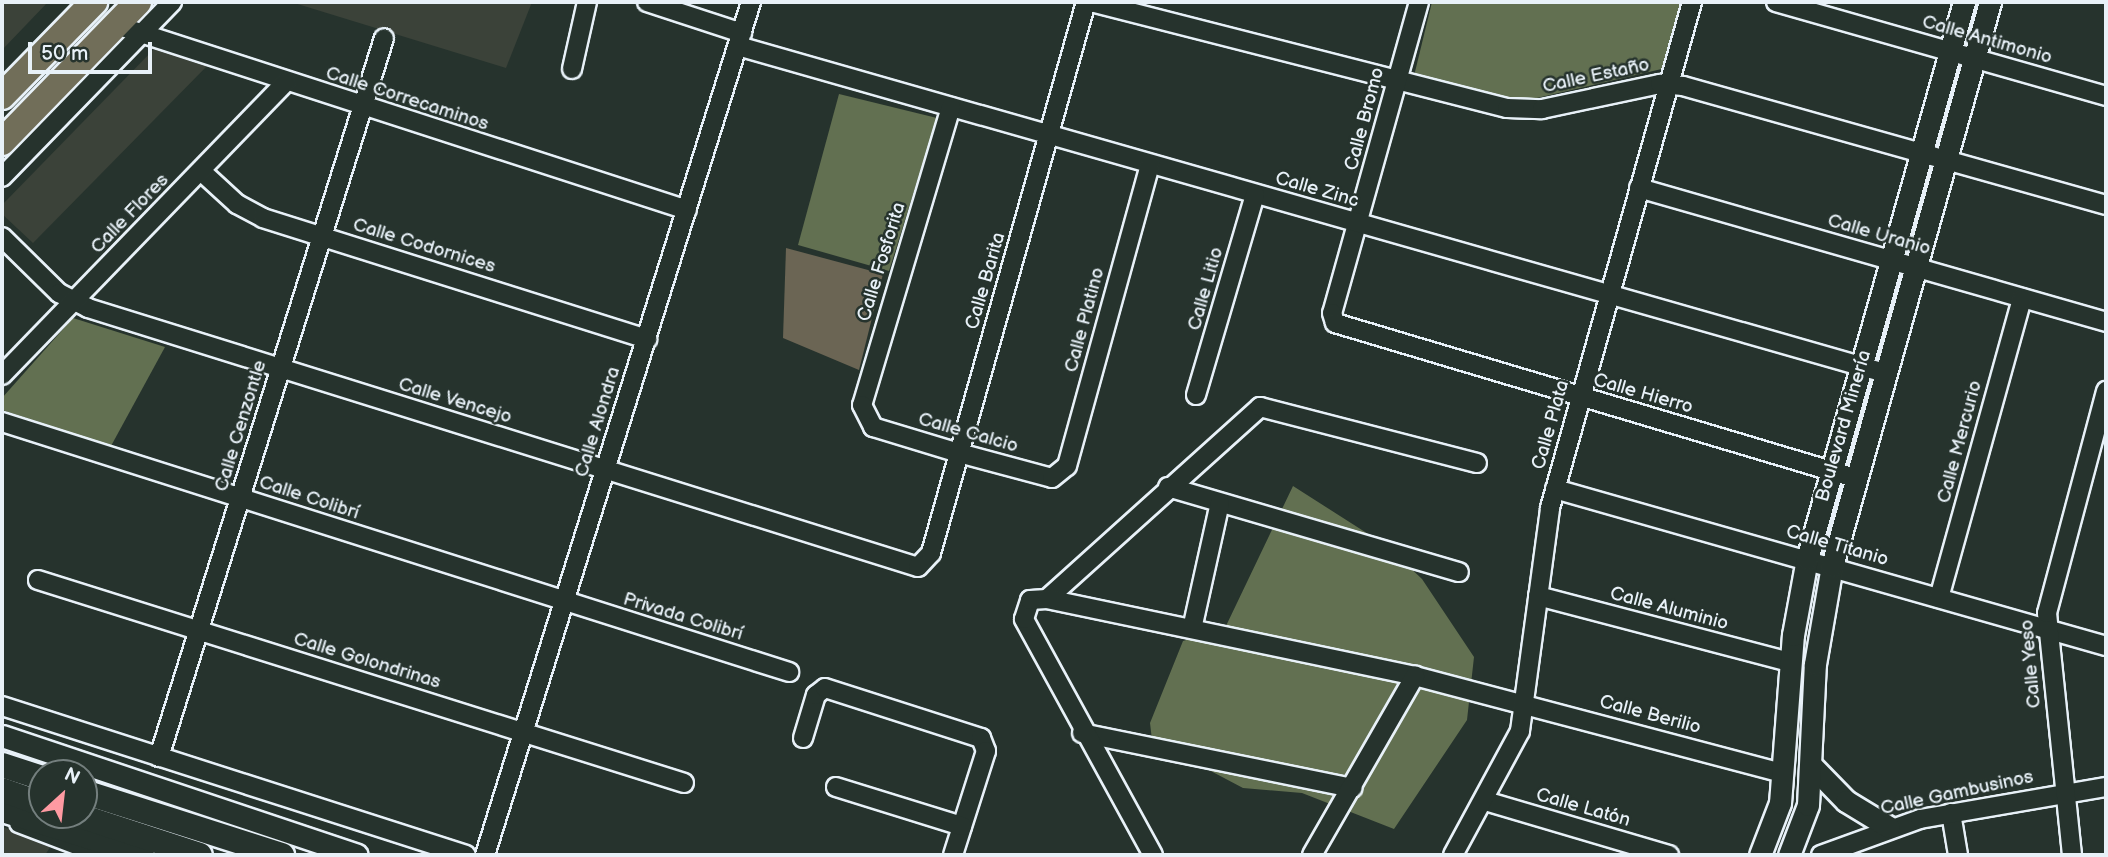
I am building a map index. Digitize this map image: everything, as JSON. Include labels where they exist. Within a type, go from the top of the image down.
[{"type":"main road","points":[[2,96],[94,2]]},
{"type":"main road","points":[[2,142],[138,2]]},
{"type":"main road","points":[[2,765],[28,773]]},
{"type":"main road","points":[[2,790],[28,799]]},
{"type":"main road","points":[[98,808],[282,855]]},
{"type":"main road","points":[[98,811],[200,855]]},
{"type":"street","points":[[2,177],[172,2]]},
{"type":"street","points":[[572,69],[587,2]]},
{"type":"street","name":"Calle Zinc","points":[[647,2],[740,39],[951,107],[1885,373]]},
{"type":"street","name":"Calle Alondra","points":[[485,855],[751,2]]},
{"type":"street","name":"Calle Barita","points":[[918,567],[931,554],[1086,2]]},
{"type":"street","name":"Calle Estaño","points":[[1091,2],[1397,81],[1525,110],[1669,84],[2106,205]]},
{"type":"street","name":"Calle Bromo","points":[[1338,326],[1332,313],[1419,2]]},
{"type":"street","name":"Calle Plata","points":[[1453,855],[1515,744],[1525,702],[1555,489],[1692,2]]},
{"type":"street","name":"Calle Antimonio","points":[[1776,2],[2106,96]]},
{"type":"street","name":"Boulevard Minería","points":[[1760,855],[1776,823],[1790,662],[1807,559],[1964,2]]},
{"type":"street","name":"Boulevard Minería","points":[[1789,855],[1804,822],[1813,718],[1832,566],[1990,2]]},
{"type":"street","name":"Calle Correcaminos","points":[[116,24],[286,82],[687,210]]},
{"type":"street","name":"Calle Cenzontle","points":[[159,757],[384,38]]},
{"type":"street","name":"Calle Flores","points":[[2,374],[286,82]]},
{"type":"street","name":"Calle Fosforita","points":[[873,427],[864,413],[863,397],[951,107]]},
{"type":"street","name":"Calle Platino","points":[[1052,478],[1067,467],[1150,164]]},
{"type":"street","name":"Calle Codornices","points":[[201,171],[249,212],[647,339]]},
{"type":"street","name":"Calle Uranio","points":[[1639,188],[2106,322]]},
{"type":"street","name":"Calle Litio","points":[[1196,395],[1255,194]]},
{"type":"street","name":"Calle Vencejo","points":[[2,237],[73,303],[918,567]]},
{"type":"street","name":"Calle Mercurio","points":[[1939,598],[2022,298]]},
{"type":"street","name":"Calle Hierro","points":[[1338,326],[1855,478]]},
{"type":"street","name":"Calle Yeso","points":[[2072,855],[2067,792],[2046,629],[2049,595],[2106,391]]},
{"type":"street","points":[[1153,855],[1082,733],[1024,620],[1030,600],[1047,599],[1247,414],[1268,406],[1477,463]]},
{"type":"street","name":"Calle Colibrí","points":[[2,422],[564,602]]},
{"type":"street","name":"Calle Calcio","points":[[873,427],[1052,478]]},
{"type":"street","points":[[1168,487],[1459,572]]},
{"type":"street","name":"Calle Titanio","points":[[1555,489],[2106,646]]},
{"type":"street","points":[[1192,629],[1220,503]]},
{"type":"street","name":"Calle Golondrinas","points":[[38,580],[684,783]]},
{"type":"street","name":"Calle Aluminio","points":[[1538,596],[1790,662]]},
{"type":"street","name":"Calle Berilio","points":[[1047,599],[1415,676],[1525,702],[1782,773]]},
{"type":"street","name":"Privada Colibrí","points":[[564,602],[789,672]]},
{"type":"street","points":[[1312,855],[1415,676]]},
{"type":"street","points":[[803,737],[816,695],[825,688],[975,735],[986,751],[953,855]]},
{"type":"street","points":[[2,706],[466,855]]},
{"type":"street","points":[[1787,715],[1813,718]]},
{"type":"street","points":[[1082,733],[1352,788]]},
{"type":"street","points":[[2,736],[357,855]]},
{"type":"street","points":[[1811,765],[1846,801],[1889,827]]},
{"type":"street","points":[[835,787],[962,826]]},
{"type":"street","name":"Calle Gambusinos","points":[[1821,855],[1889,827],[2067,792],[2106,788]]},
{"type":"street","name":"Calle Latón","points":[[1485,802],[1669,855]]},
{"type":"street","points":[[8,813],[23,827],[59,848],[103,855]]},
{"type":"street","points":[[8,813],[143,855]]},
{"type":"street","points":[[1951,814],[1958,855]]},
{"type":"shaded area","points":[[2,2],[48,2],[2,50]]},
{"type":"shaded area","points":[[291,2],[532,2],[506,68]]},
{"type":"shaded area","points":[[155,48],[209,64],[33,243],[2,214],[2,205]]},
{"type":"shaded area","points":[[2,827],[53,843],[45,855],[2,855]]},
{"type":"green space","points":[[1432,2],[1683,2],[1666,68],[1524,101],[1414,76]]},
{"type":"green space","points":[[839,94],[937,118],[889,271],[798,245]]},
{"type":"green space","points":[[73,318],[165,347],[111,446],[2,410],[2,398]]},
{"type":"green space","points":[[1293,486],[1387,546],[1422,579],[1474,657],[1467,720],[1394,829],[1302,793],[1243,788],[1152,740],[1150,723],[1183,641],[1225,628]]},
{"type":"building","points":[[786,248],[883,274],[859,370],[783,338]]}]
